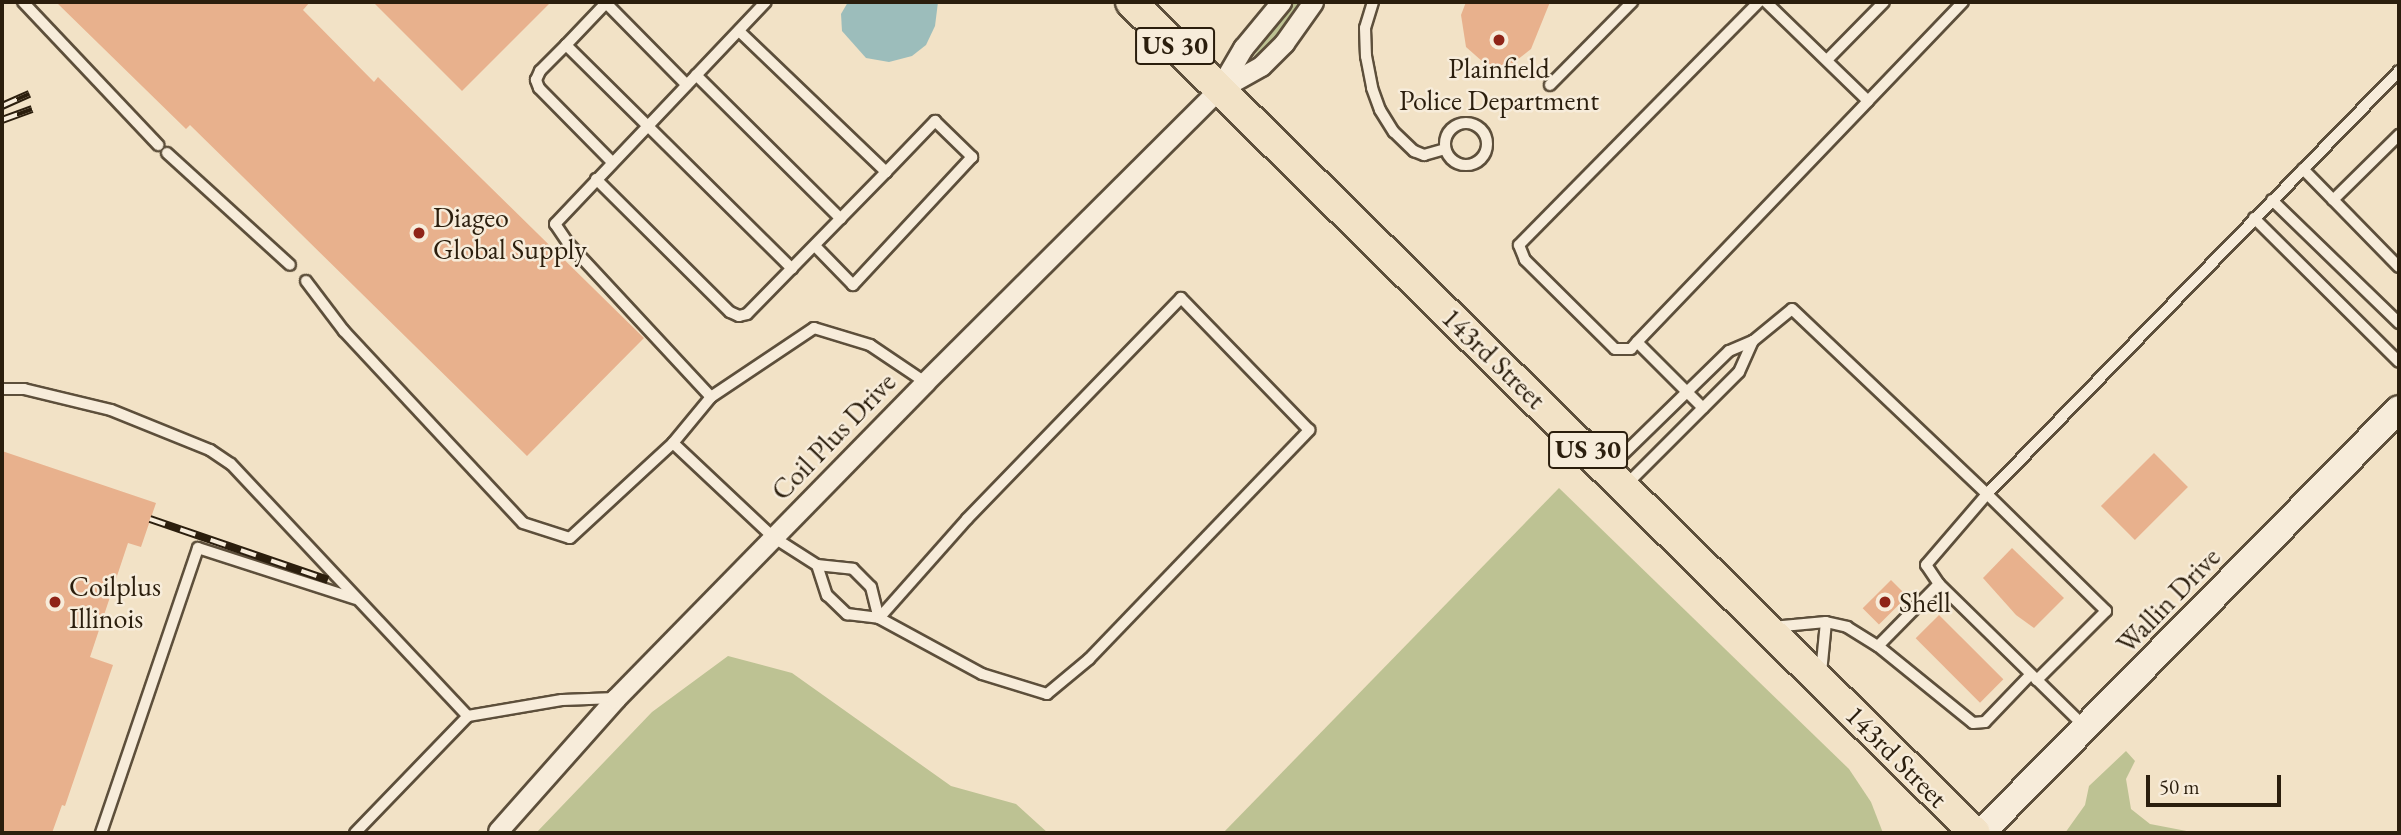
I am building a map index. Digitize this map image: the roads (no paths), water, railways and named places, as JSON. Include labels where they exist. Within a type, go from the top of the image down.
[{"type":"main road","name":"143rd Street","points":[[1131,2],[1975,833]]},
{"type":"main road","name":"Wallin Drive","points":[[1981,833],[2399,409]]},
{"type":"street","name":"Coil Plus Drive","points":[[496,832],[616,698],[925,382],[1219,89],[1243,48],[1281,2]]},
{"type":"street","name":"Coil Plus Drive","points":[[1219,89],[1262,66],[1284,43],[1313,2]]},
{"type":"lane","points":[[23,2],[158,145]]},
{"type":"lane","points":[[710,397],[568,243],[555,224],[766,2]]},
{"type":"lane","points":[[1373,2],[1365,28],[1366,57],[1372,88],[1380,110],[1394,132],[1414,150],[1424,155],[1445,149]]},
{"type":"lane","points":[[1550,85],[1632,2]]},
{"type":"lane","points":[[1759,2],[1519,245],[1519,252],[1525,260],[1615,349],[1631,349],[1963,2]]},
{"type":"lane","points":[[1766,2],[1868,100]]},
{"type":"lane","points":[[1776,11],[1785,2]]},
{"type":"lane","points":[[1827,60],[1884,2]]},
{"type":"lane","points":[[612,162],[539,88],[536,80],[540,71],[606,3],[687,85]]},
{"type":"lane","points":[[739,31],[886,172]]},
{"type":"lane","points":[[566,45],[792,269]]},
{"type":"lane","points":[[2086,728],[1939,584],[1926,565],[1987,494],[2399,71]]},
{"type":"lane","points":[[696,75],[841,219]]},
{"type":"lane","points":[[596,179],[734,314],[747,314],[935,121],[972,157],[853,285],[815,246]]},
{"type":"lane","points":[[1461,123],[1475,125],[1485,136],[1482,156],[1471,164],[1458,163],[1445,149],[1450,130],[1461,123]]},
{"type":"lane","points":[[2333,200],[2399,135]]},
{"type":"lane","points":[[167,153],[290,265]]},
{"type":"lane","points":[[2302,169],[2399,267]]},
{"type":"lane","points":[[2272,200],[2399,323]]},
{"type":"lane","points":[[2254,218],[2399,362]]},
{"type":"lane","points":[[306,281],[344,331],[523,523],[570,538],[673,443],[710,397],[814,328],[870,345],[925,382]]},
{"type":"lane","points":[[817,565],[827,595],[847,614],[879,618],[982,674],[1047,694],[1089,659],[1309,430],[1181,298],[967,519],[879,618]]},
{"type":"lane","points":[[1616,478],[1687,392],[1729,351],[1753,341],[1792,309],[2106,611],[1985,722],[1973,723],[1878,646],[1847,626],[1826,622],[1768,627]]},
{"type":"lane","points":[[1616,478],[1703,408],[1739,372],[1753,341]]},
{"type":"lane","points":[[1637,342],[1703,408]]},
{"type":"lane","points":[[2,389],[24,389],[111,410],[210,450],[231,464],[468,716]]},
{"type":"lane","points":[[673,443],[773,537],[817,565],[853,569],[871,587],[879,618]]},
{"type":"lane","points":[[101,833],[198,548],[357,599]]},
{"type":"lane","points":[[1878,646],[1939,584]]},
{"type":"lane","points":[[1821,680],[1826,622]]},
{"type":"lane","points":[[355,833],[468,716],[562,700],[616,698]]},
{"type":"water","points":[[848,2],[938,2],[935,26],[926,45],[912,56],[889,62],[866,58],[842,31],[841,14]]},
{"type":"railway","points":[[2,106],[29,94]]},
{"type":"railway","points":[[2,120],[32,109]]},
{"type":"railway","points":[[150,519],[328,580]]},
{"type":"place","name":"Plainfield Police Department","points":[[1499,40]]},
{"type":"place","name":"Diageo Global Supply","points":[[419,233]]},
{"type":"place","name":"Coilplus Illinois","points":[[55,602]]},
{"type":"place","name":"Shell","points":[[1885,602]]}]
